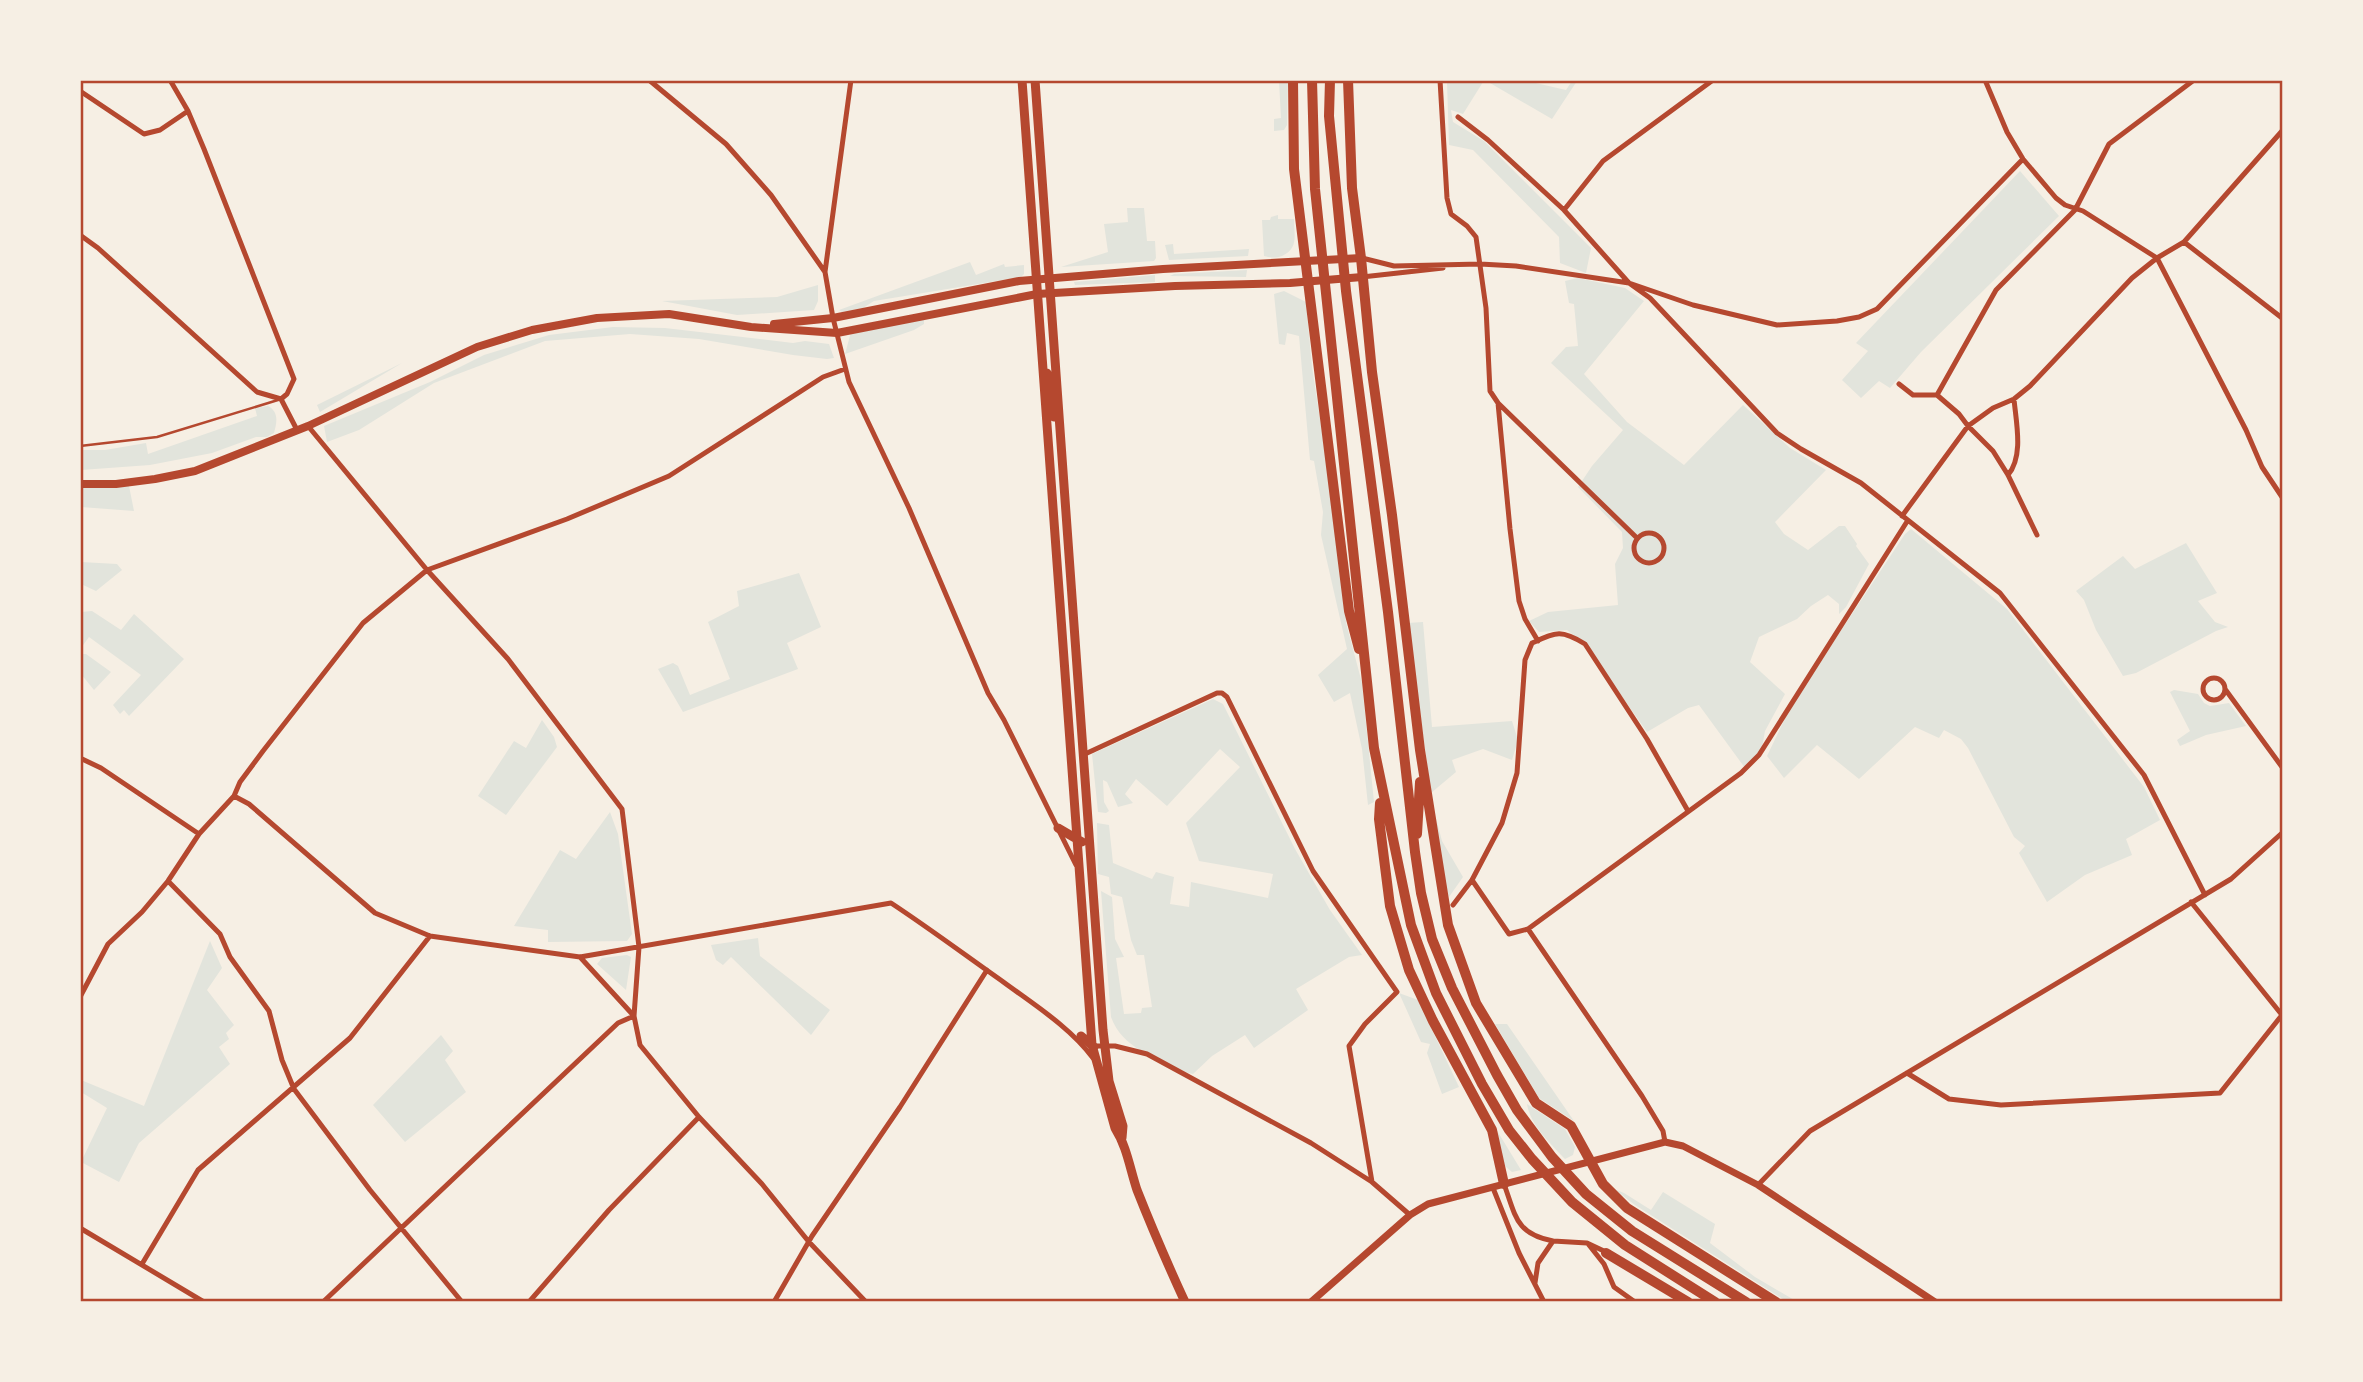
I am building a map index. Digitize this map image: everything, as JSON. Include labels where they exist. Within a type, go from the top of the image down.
[{"type":"highway","points":[[1293,80],[1294,169],[1307,261],[1307,282],[1349,611],[1367,681]]},
{"type":"highway","points":[[1312,80],[1315,188],[1374,748],[1411,925],[1436,993],[1482,1084],[1509,1130],[1532,1159],[1572,1202],[1625,1245],[1715,1301]]},
{"type":"highway","points":[[1330,80],[1330,127],[1346,291],[1388,612],[1420,893],[1432,939],[1452,988],[1517,1110],[1552,1157],[1586,1194],[1632,1231],[1746,1301]]},
{"type":"highway","points":[[1348,80],[1352,188],[1372,372],[1421,757],[1448,925],[1476,1003],[1536,1103],[1571,1126],[1603,1184],[1627,1208],[1776,1301]]},
{"type":"highway","points":[[1388,612],[1413,696]]},
{"type":"highway","points":[[1415,852],[1421,757]]},
{"type":"highway","points":[[1381,789],[1379,819],[1390,906],[1409,970],[1433,1021],[1492,1130],[1504,1184]]},
{"type":"highway","points":[[1606,1253],[1688,1301]]},
{"type":"main road","points":[[1022,80],[1081,877],[1091,1029],[1089,1047]]},
{"type":"main road","points":[[1035,80],[1109,1081],[1137,1189],[1163,1255],[1185,1301]]},
{"type":"main road","points":[[751,327],[833,318],[1035,279],[1361,258]]},
{"type":"main road","points":[[80,484],[155,480],[195,471],[308,426],[477,347],[532,330],[597,318],[669,314],[751,327],[837,333],[1037,293],[1307,282],[1362,277]]},
{"type":"main road","points":[[1042,358],[1051,384],[1057,462],[1063,469]]},
{"type":"main road","points":[[1058,828],[1082,842],[1085,849],[1088,894],[1096,908]]},
{"type":"main road","points":[[1082,898],[1089,911],[1098,1034],[1105,1046]]},
{"type":"main road","points":[[1081,1036],[1098,1067],[1115,1128],[1122,1139]]},
{"type":"main road","points":[[1089,1047],[1101,1055],[1107,1089],[1120,1116]]},
{"type":"street","points":[[170,80],[188,111],[294,379],[287,394],[281,399]]},
{"type":"street","points":[[649,80],[726,144],[771,195],[825,272]]},
{"type":"street","points":[[851,80],[825,272],[845,369],[909,508],[988,693],[1004,720],[1081,877]]},
{"type":"street","points":[[1440,80],[1447,198],[1451,214],[1476,237],[1486,308],[1490,391],[1498,403],[1637,538]]},
{"type":"street","points":[[1564,210],[1603,161],[1713,80]]},
{"type":"street","points":[[1985,80],[2007,132],[2023,159],[2056,198],[2065,205],[2083,211],[2157,258],[2246,430],[2262,467],[2283,497]]},
{"type":"street","points":[[1937,395],[1974,332],[1986,305],[1997,290],[2075,209],[2109,144],[2194,80]]},
{"type":"street","points":[[80,91],[144,134],[160,130],[188,111]]},
{"type":"street","points":[[1458,117],[1488,140],[1564,210],[1629,283],[1650,298],[1777,433],[1861,482],[2000,593],[2144,775],[2205,895]]},
{"type":"street","points":[[1902,516],[1968,426],[1993,408],[2014,399],[2030,386],[2132,278],[2157,258],[2184,242],[2283,131]]},
{"type":"street","points":[[1361,258],[1394,266],[1516,266],[1629,283],[1693,306],[1777,325],[1837,321],[1870,313],[1884,303],[2023,159]]},
{"type":"street","points":[[80,235],[124,271],[257,392],[281,399],[297,430]]},
{"type":"street","points":[[2184,242],[2283,318]]},
{"type":"street","points":[[1362,277],[1480,264]]},
{"type":"street","points":[[81,994],[108,944],[142,912],[168,881],[199,834],[234,796],[240,782],[263,751],[363,623],[426,570],[566,519],[669,476],[823,377],[845,369]]},
{"type":"street","points":[[1899,384],[1913,395],[1937,395],[1959,414],[1993,452],[2008,475],[2037,535]]},
{"type":"street","points":[[2008,475],[2014,468],[2017,448],[2014,399]]},
{"type":"street","points":[[1498,403],[1519,601],[1525,620],[1538,640]]},
{"type":"street","points":[[308,426],[426,570],[508,659],[622,809],[639,947],[634,1016],[640,1045],[809,1241],[866,1301]]},
{"type":"street","points":[[1472,880],[1509,934],[1528,929],[1741,773],[1759,755],[1908,520]]},
{"type":"street","points":[[1645,533],[1660,537],[1664,546],[1659,560],[1650,564],[1636,557],[1633,548],[1637,538],[1645,533]]},
{"type":"street","points":[[1453,905],[1472,880],[1502,823],[1517,773],[1525,660],[1532,643],[1555,632],[1571,635],[1585,644],[1647,739],[1688,811]]},
{"type":"street","points":[[2225,689],[2221,697],[2214,700],[2207,697],[2203,689],[2207,681],[2214,679],[2222,682],[2283,766]]},
{"type":"street","points":[[1085,754],[1217,693],[1227,697],[1312,871],[1397,992],[1365,1024],[1349,1046],[1372,1182]]},
{"type":"street","points":[[80,758],[101,768],[199,834]]},
{"type":"street","points":[[234,796],[249,804],[375,913],[430,936],[580,957],[891,903],[1089,1047],[1115,1046],[1147,1054],[1311,1143],[1372,1182],[1410,1215]]},
{"type":"street","points":[[1758,1185],[1810,1130],[2231,880],[2283,833]]},
{"type":"street","points":[[168,881],[220,934],[230,957],[269,1011],[282,1060],[294,1089],[401,1229],[461,1301]]},
{"type":"street","points":[[1907,1073],[1949,1100],[2001,1105],[2220,1093],[2282,1015],[2190,902]]},
{"type":"street","points":[[1528,929],[1642,1096],[1663,1131],[1665,1142]]},
{"type":"street","points":[[142,1264],[198,1170],[350,1038],[430,936]]},
{"type":"street","points":[[580,957],[634,1016]]},
{"type":"street","points":[[774,1301],[809,1241],[900,1107],[986,970]]},
{"type":"street","points":[[323,1301],[618,1023],[634,1016]]},
{"type":"street","points":[[1066,1031],[1081,1036],[1087,1035],[1091,1029]]},
{"type":"street","points":[[529,1301],[609,1210],[699,1116]]},
{"type":"street","points":[[1311,1301],[1410,1215],[1428,1204],[1665,1142],[1683,1146],[1736,1172],[1935,1301]]},
{"type":"street","points":[[1504,1184],[1522,1228],[1534,1238],[1587,1243],[1606,1253]]},
{"type":"street","points":[[1493,1188],[1519,1253],[1544,1301]]},
{"type":"street","points":[[80,1228],[204,1301]]},
{"type":"street","points":[[1535,1283],[1538,1263],[1553,1241]]},
{"type":"street","points":[[1587,1243],[1604,1264],[1614,1287],[1635,1301]]},
{"type":"lane","points":[[80,446],[157,437],[281,399]]},
{"type":"shaded area","points":[[1279,81],[1288,81],[1287,125],[1284,130],[1274,131],[1274,119],[1281,118]]},
{"type":"shaded area","points":[[1447,81],[1527,81],[1566,90],[1572,81],[1577,81],[1552,119],[1490,83],[1483,82],[1463,114],[1451,110],[1453,122],[1484,141],[1591,248],[1586,273],[1560,263],[1559,237],[1473,150],[1449,145]]},
{"type":"shaded area","points":[[2020,171],[2059,216],[1921,352],[1890,388],[1879,381],[1861,398],[1842,380],[1868,351],[1856,343]]},
{"type":"shaded area","points":[[1127,208],[1144,208],[1147,241],[1155,241],[1154,261],[1061,267],[1108,252],[1104,224],[1128,222]]},
{"type":"shaded area","points":[[1278,215],[1278,219],[1294,219],[1293,245],[1282,256],[1264,256],[1262,220],[1270,220]]},
{"type":"shaded area","points":[[1173,244],[1174,254],[1249,249],[1248,256],[1169,260],[1165,245]]},
{"type":"shaded area","points":[[970,262],[976,275],[1004,264],[1005,267],[1024,265],[1024,274],[1021,277],[874,301],[863,308],[842,312],[839,310]]},
{"type":"shaded area","points":[[1247,270],[1246,277],[1170,276],[1174,274]]},
{"type":"shaded area","points":[[1155,275],[1155,282],[1075,285],[1074,282]]},
{"type":"shaded area","points":[[1578,278],[1625,288],[1644,301],[1584,374],[1627,422],[1684,465],[1743,405],[1790,448],[1826,470],[1775,522],[1784,534],[1808,550],[1839,526],[1845,526],[1869,564],[1846,607],[1839,614],[1839,604],[1828,595],[1797,619],[1759,637],[1750,662],[1785,694],[1765,731],[1761,753],[1745,768],[1699,705],[1688,708],[1647,732],[1585,644],[1567,630],[1539,632],[1529,621],[1548,612],[1618,605],[1615,564],[1623,548],[1622,532],[1578,487],[1623,430],[1551,363],[1566,347],[1578,346],[1574,304],[1569,303],[1565,281]]},
{"type":"shaded area","points":[[818,285],[818,301],[814,310],[737,315],[662,301],[777,297]]},
{"type":"shaded area","points":[[1284,291],[1306,302],[1312,367],[1344,575],[1346,623],[1362,683],[1374,802],[1368,805],[1362,749],[1350,693],[1334,702],[1318,675],[1347,649],[1321,535],[1323,512],[1314,461],[1310,460],[1299,336],[1287,333],[1285,345],[1279,344],[1274,294]]},
{"type":"shaded area","points":[[924,319],[924,324],[914,330],[845,354],[851,332]]},
{"type":"shaded area","points":[[613,327],[665,328],[793,343],[805,341],[829,344],[834,358],[793,355],[699,339],[630,334],[545,341],[434,383],[359,430],[327,442],[324,426],[430,382],[484,355],[549,335]]},
{"type":"shaded area","points":[[402,363],[320,412],[317,405]]},
{"type":"shaded area","points":[[268,406],[276,414],[276,421],[274,433],[267,437],[256,437],[212,453],[150,465],[81,470],[81,450],[105,450],[146,443],[148,454],[257,416],[255,408]]},
{"type":"shaded area","points":[[129,486],[134,511],[81,507],[80,488]]},
{"type":"shaded area","points":[[1911,529],[2007,609],[2144,787],[2160,820],[2126,839],[2132,855],[2085,875],[2047,902],[2019,853],[2025,846],[2014,837],[1968,748],[1961,739],[1944,730],[1939,738],[1915,727],[1859,779],[1817,745],[1784,778],[1767,756],[1791,706],[1905,534]]},
{"type":"shaded area","points":[[2186,543],[2217,593],[2198,601],[2215,622],[2228,627],[2136,673],[2123,676],[2096,630],[2084,600],[2076,591],[2123,556],[2135,569]]},
{"type":"shaded area","points":[[81,562],[117,564],[122,570],[96,591],[81,584]]},
{"type":"shaded area","points":[[799,573],[821,627],[787,643],[798,669],[683,712],[658,669],[673,663],[678,666],[690,695],[730,679],[708,622],[739,606],[737,591]]},
{"type":"shaded area","points":[[92,611],[121,630],[134,614],[184,659],[129,716],[124,710],[120,714],[113,705],[141,675],[89,637],[81,648],[81,612]]},
{"type":"shaded area","points":[[1423,622],[1432,727],[1512,721],[1518,740],[1512,760],[1483,749],[1452,760],[1456,772],[1431,793],[1408,623]]},
{"type":"shaded area","points":[[83,654],[111,672],[94,690],[81,674]]},
{"type":"shaded area","points":[[2174,690],[2198,694],[2204,703],[2210,706],[2229,703],[2246,726],[2206,735],[2180,746],[2177,740],[2190,731],[2170,692]]},
{"type":"shaded area","points":[[1213,699],[1223,704],[1295,849],[1330,910],[1362,955],[1349,957],[1296,989],[1308,1010],[1254,1048],[1245,1035],[1212,1056],[1193,1074],[1141,1051],[1123,1037],[1111,1017],[1101,891],[1112,897],[1115,939],[1124,957],[1116,958],[1124,1014],[1141,1013],[1142,1008],[1152,1007],[1144,955],[1137,955],[1131,940],[1122,897],[1111,894],[1109,877],[1098,874],[1097,823],[1109,825],[1113,863],[1152,879],[1156,872],[1174,877],[1170,904],[1189,907],[1191,882],[1268,898],[1273,874],[1199,861],[1186,823],[1240,767],[1220,749],[1167,806],[1136,779],[1125,794],[1133,803],[1118,807],[1107,782],[1103,780],[1104,802],[1109,811],[1106,813],[1098,812],[1092,754]]},
{"type":"shaded area","points":[[542,720],[554,737],[557,747],[506,815],[478,796],[514,741],[526,748]]},
{"type":"shaded area","points":[[610,812],[618,834],[632,934],[627,941],[548,942],[548,930],[514,926],[560,850],[576,859]]},
{"type":"shaded area","points":[[1436,818],[1442,841],[1463,877],[1449,897],[1443,877]]},
{"type":"shaded area","points":[[758,938],[760,956],[830,1010],[811,1035],[731,957],[723,965],[716,960],[711,945]]},
{"type":"shaded area","points":[[210,941],[222,968],[207,990],[234,1025],[226,1033],[229,1039],[219,1047],[230,1064],[139,1143],[119,1182],[81,1162],[107,1108],[81,1092],[81,1080],[144,1106]]},
{"type":"shaded area","points":[[627,955],[631,957],[626,990],[597,964],[602,958]]},
{"type":"shaded area","points":[[1399,993],[1418,1000],[1459,1087],[1442,1094],[1427,1053],[1430,1044],[1421,1042]]},
{"type":"shaded area","points":[[1495,1024],[1507,1024],[1574,1121],[1539,1098]]},
{"type":"shaded area","points":[[441,1035],[453,1051],[445,1060],[466,1092],[405,1142],[373,1105]]},
{"type":"shaded area","points":[[1527,1104],[1565,1129],[1575,1147],[1573,1155],[1565,1159],[1548,1141],[1532,1119]]},
{"type":"shaded area","points":[[1493,1124],[1521,1170],[1512,1172],[1505,1166]]},
{"type":"shaded area","points":[[1614,1189],[1651,1210],[1663,1192],[1715,1224],[1710,1243],[1755,1277],[1796,1301],[1786,1301]]}]
